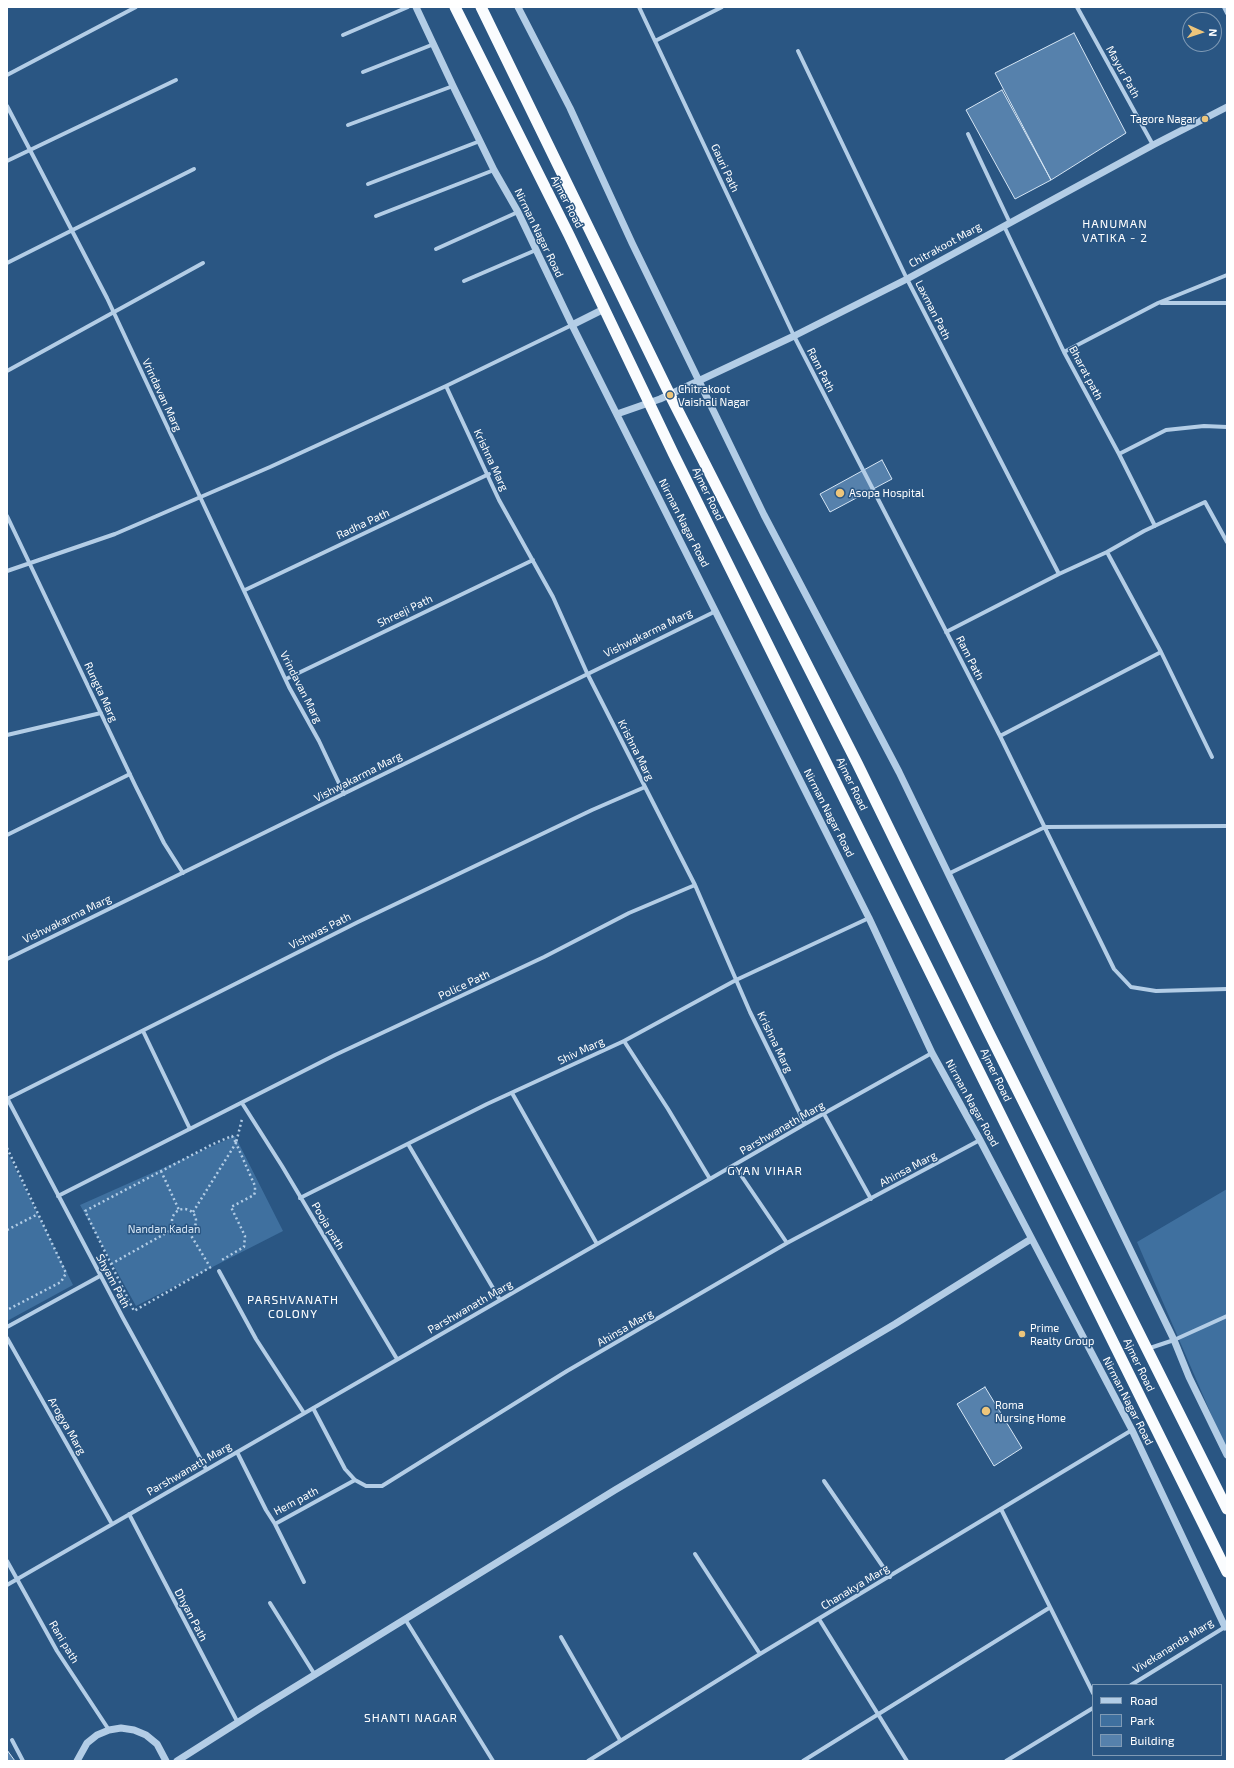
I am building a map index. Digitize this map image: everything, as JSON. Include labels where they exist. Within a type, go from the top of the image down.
[{"type":"highway","name":"Ajmer Road","points":[[455,7],[649,403],[1227,1572]]},
{"type":"highway","name":"Ajmer Road","points":[[481,7],[670,395],[857,763],[991,1038],[1227,1509]]},
{"type":"street","points":[[7,75],[136,7]]},
{"type":"street","points":[[343,35],[408,7]]},
{"type":"street","name":"Nirman Nagar Road","points":[[416,7],[452,86],[481,141],[494,170],[518,212],[572,325],[869,918],[932,1053],[980,1140],[1132,1430],[1226,1626]]},
{"type":"street","points":[[518,7],[570,108],[635,250],[764,515],[899,772],[1174,1340],[1189,1376],[1227,1455]]},
{"type":"street","name":"Gauri Path","points":[[639,7],[794,336]]},
{"type":"street","points":[[656,41],[722,7]]},
{"type":"street","name":"Mayur Path","points":[[1077,7],[1153,145]]},
{"type":"street","points":[[1224,7],[1227,13]]},
{"type":"street","points":[[363,72],[434,44]]},
{"type":"street","name":"Laxman Path","points":[[798,51],[907,279],[1059,574]]},
{"type":"street","points":[[7,161],[176,80]]},
{"type":"street","points":[[348,125],[452,86]]},
{"type":"street","name":"Vrindavan Marg","points":[[7,106],[114,313],[286,679],[344,794]]},
{"type":"street","name":"Chitrakoot Marg","points":[[617,414],[670,395],[794,336],[907,279],[1153,145],[1227,107]]},
{"type":"street","name":"Bharat path","points":[[968,134],[1064,352],[1156,526]]},
{"type":"street","points":[[368,184],[481,141]]},
{"type":"street","points":[[7,262],[194,169]]},
{"type":"street","points":[[376,216],[494,170]]},
{"type":"street","points":[[436,249],[518,212]]},
{"type":"street","points":[[464,281],[536,250]]},
{"type":"street","points":[[7,371],[203,263]]},
{"type":"street","points":[[1064,352],[1158,303],[1227,275]]},
{"type":"street","points":[[1158,303],[1227,303]]},
{"type":"street","points":[[7,571],[115,534],[270,467],[446,386],[604,309]]},
{"type":"street","name":"Ram Path","points":[[794,336],[1000,736],[1114,969],[1131,987],[1156,992],[1227,989]]},
{"type":"street","name":"Krishna Marg","points":[[446,386],[499,500],[553,596],[587,673],[695,885],[736,980],[805,1124]]},
{"type":"street","points":[[1119,454],[1166,430],[1204,426],[1227,427]]},
{"type":"street","name":"Radha Path","points":[[245,590],[488,474]]},
{"type":"street","points":[[946,632],[1059,574],[1107,552],[1206,502],[1227,542]]},
{"type":"street","name":"Rungta Marg","points":[[7,516],[164,843],[183,873]]},
{"type":"street","points":[[1107,552],[1161,652],[1212,757]]},
{"type":"street","name":"Shreeji Path","points":[[286,679],[533,560]]},
{"type":"street","name":"Vishwakarma Marg","points":[[7,958],[716,611]]},
{"type":"street","points":[[1000,736],[1161,652]]},
{"type":"street","points":[[7,735],[101,714]]},
{"type":"street","points":[[7,835],[130,774]]},
{"type":"street","name":"Vishwas Path","points":[[7,1099],[358,922],[592,810],[645,787]]},
{"type":"street","points":[[948,874],[1045,827],[1227,826]]},
{"type":"street","name":"Police Path","points":[[58,1196],[190,1130],[334,1055],[544,957],[629,913],[695,885]]},
{"type":"street","name":"Shiv Marg","points":[[300,1198],[512,1093],[624,1041],[736,980],[869,918]]},
{"type":"street","points":[[142,1030],[190,1130]]},
{"type":"street","points":[[624,1041],[668,1109],[710,1179]]},
{"type":"street","name":"Parshwanath Marg","points":[[7,1585],[805,1124],[932,1053]]},
{"type":"street","points":[[512,1093],[597,1244]]},
{"type":"street","name":"Shyam Path","points":[[7,1099],[100,1276],[206,1470]]},
{"type":"street","name":"Pooja path","points":[[242,1103],[282,1166],[397,1359]]},
{"type":"street","points":[[824,1114],[871,1199]]},
{"type":"street","name":"Ahinsa Marg","points":[[354,1480],[366,1486],[382,1486],[568,1370],[787,1243],[980,1140]]},
{"type":"street","points":[[408,1144],[500,1300]]},
{"type":"street","points":[[734,1165],[787,1243]]},
{"type":"street","points":[[177,1761],[405,1619],[1031,1239]]},
{"type":"street","points":[[219,1271],[256,1339],[304,1413]]},
{"type":"street","points":[[7,1327],[100,1276]]},
{"type":"street","points":[[1147,1349],[1174,1340],[1227,1316]]},
{"type":"street","name":"Arogya Marg","points":[[7,1338],[112,1524]]},
{"type":"street","points":[[313,1408],[345,1469],[354,1480]]},
{"type":"street","name":"Chanakya Marg","points":[[588,1761],[760,1654],[1132,1430]]},
{"type":"street","name":"Hem path","points":[[237,1452],[266,1510],[275,1524],[354,1480]]},
{"type":"street","points":[[824,1481],[890,1577]]},
{"type":"street","points":[[1001,1509],[1049,1608],[1092,1691]]},
{"type":"street","name":"Dhyan Path","points":[[129,1514],[238,1722]]},
{"type":"street","points":[[275,1524],[304,1582]]},
{"type":"street","points":[[695,1554],[760,1654]]},
{"type":"street","name":"Rani path","points":[[7,1561],[57,1651],[108,1730]]},
{"type":"street","points":[[270,1603],[315,1675]]},
{"type":"street","points":[[803,1761],[1049,1608]]},
{"type":"street","points":[[405,1619],[493,1761]]},
{"type":"street","points":[[819,1619],[907,1761]]},
{"type":"street","name":"Vivekananda Marg","points":[[1133,1684],[1226,1626]]},
{"type":"street","points":[[561,1637],[620,1740]]},
{"type":"street","points":[[1006,1761],[1092,1709]]},
{"type":"street","points":[[77,1761],[87,1743],[97,1735],[108,1730],[122,1728],[134,1730],[146,1735],[157,1744],[166,1761]]},
{"type":"street","points":[[12,1740],[24,1761]]},
{"type":"path","points":[[190,1232],[196,1222],[193,1212],[236,1143],[245,1107]]},
{"type":"path","points":[[232,1136],[236,1143],[255,1186],[254,1195],[231,1207],[245,1236],[244,1247],[134,1311],[85,1211],[213,1144],[232,1136]]},
{"type":"path","points":[[7,1148],[66,1273],[61,1282],[7,1310]]},
{"type":"path","points":[[161,1171],[179,1210]]},
{"type":"path","points":[[190,1232],[182,1232],[175,1228],[173,1218],[179,1210],[186,1209],[193,1212]]},
{"type":"path","points":[[7,1230],[38,1214]]},
{"type":"path","points":[[111,1264],[175,1228]]},
{"type":"path","points":[[190,1232],[210,1267]]},
{"type":"green space","name":"Nandan Kadan","points":[[235,1136],[283,1231],[136,1306],[80,1205]]},
{"type":"green space","points":[[7,1152],[73,1285],[7,1321]]},
{"type":"green space","points":[[1227,1189],[1227,1451],[1137,1242]]},
{"type":"building","points":[[1074,33],[1126,133],[1051,180],[995,73]]},
{"type":"building","points":[[1002,90],[1051,180],[1015,199],[966,110]]},
{"type":"building","points":[[882,460],[892,479],[830,512],[820,494]]},
{"type":"building","points":[[985,1387],[1022,1448],[994,1466],[957,1404]]},
{"type":"building","points":[[7,1750],[15,1761],[7,1761]]},
{"type":"place","name":"Tagore Nagar","points":[[1205,119]]},
{"type":"place","name":"Chitrakoot Vaishali Nagar","points":[[670,395]]},
{"type":"place","name":"Asopa Hospital","points":[[840,493]]},
{"type":"place","name":"Prime Realty Group","points":[[1022,1334]]},
{"type":"place","name":"Roma Nursing Home","points":[[986,1411]]},
{"type":"district","name":"HANUMAN VATIKA - 2","points":[[1115,231]]},
{"type":"district","name":"GYAN VIHAR","points":[[765,1171]]},
{"type":"district","name":"PARSHVANATH COLONY","points":[[293,1307]]},
{"type":"district","name":"SHANTI NAGAR","points":[[411,1718]]}]
